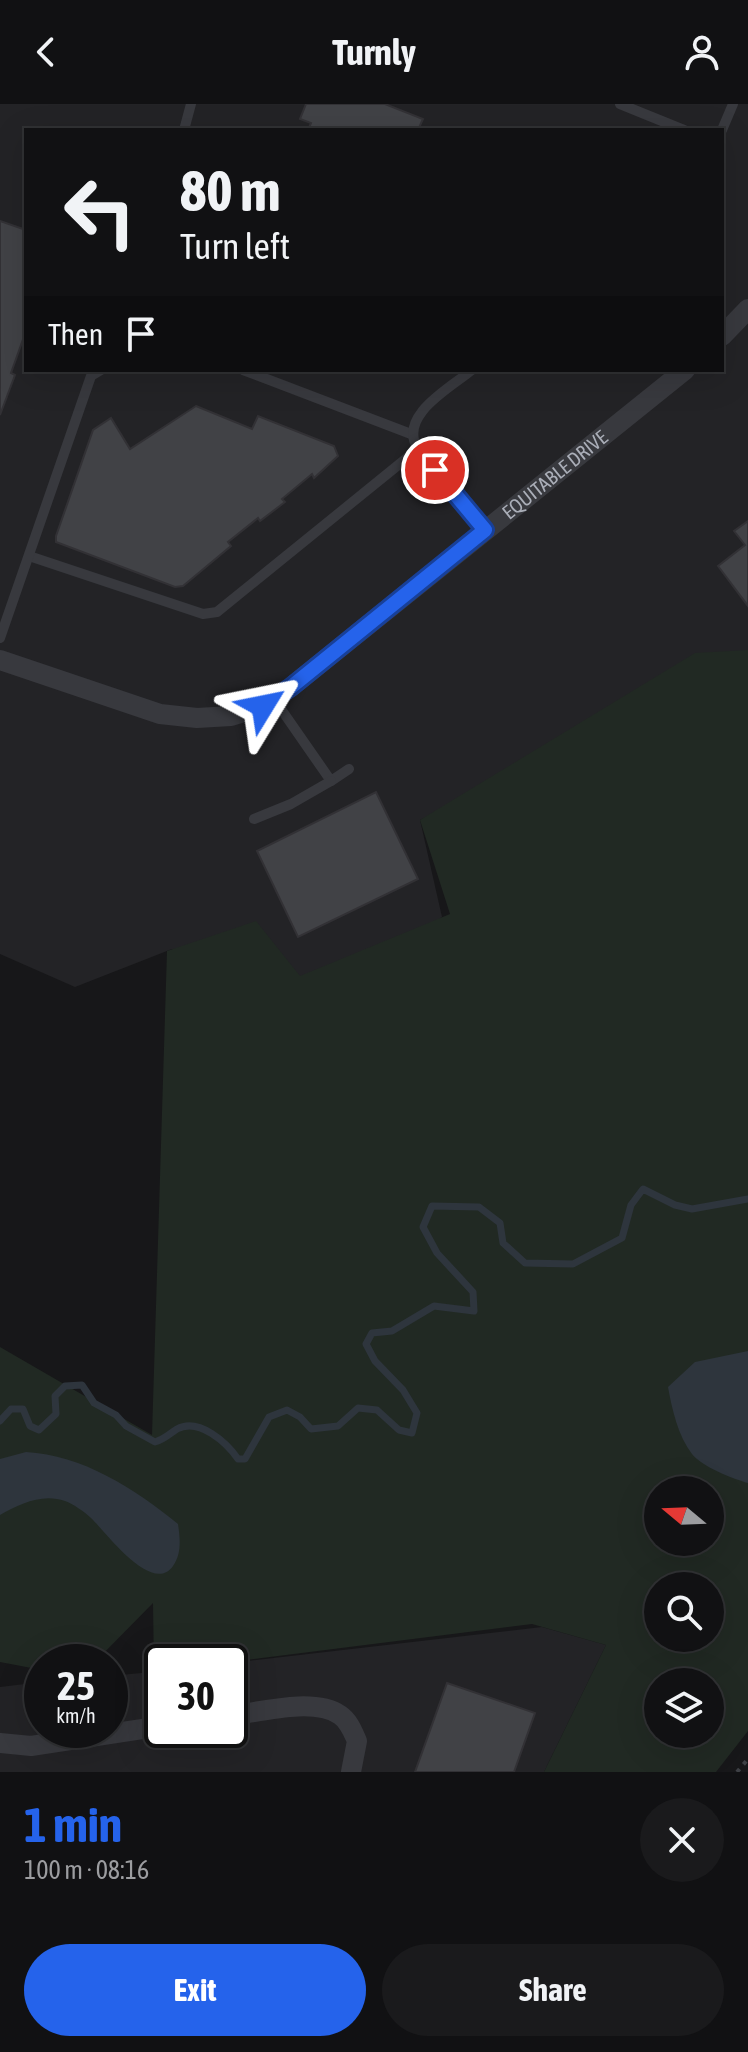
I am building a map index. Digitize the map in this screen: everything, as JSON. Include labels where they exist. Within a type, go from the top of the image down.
[{"type":"street","points":[[724,334],[748,309]]},
{"type":"street","name":"EQUITABLE DRIVE","points":[[0,660],[160,714],[197,718],[231,716],[263,706],[682,372]]},
{"type":"street","points":[[248,1713],[291,1707],[331,1710],[343,1717],[357,1741],[351,1772]]},
{"type":"street","points":[[0,1743],[31,1746],[144,1729]]},
{"type":"lane","points":[[185,128],[191,104]]},
{"type":"lane","points":[[620,104],[679,128]]},
{"type":"lane","points":[[650,116],[655,104]]},
{"type":"lane","points":[[723,128],[733,104]]},
{"type":"lane","points":[[0,638],[91,376],[98,372]]},
{"type":"lane","points":[[248,372],[411,434]]},
{"type":"lane","points":[[470,372],[422,411],[411,434],[418,449],[485,530]]},
{"type":"lane","points":[[29,556],[203,614],[217,612],[418,449]]},
{"type":"lane","points":[[274,699],[331,781]]},
{"type":"lane","points":[[254,819],[291,804],[349,769]]},
{"type":"path","points":[[737,1772],[748,1759]]},
{"type":"shaded area","points":[[0,104],[748,104],[748,651],[420,820],[442,917],[317,1010],[172,949],[75,987],[0,954]]},
{"type":"shaded area","points":[[748,650],[748,1731],[716,1772],[544,1772],[606,1645],[532,1624],[248,1660],[248,1644],[154,1644],[153,1603],[113,1644],[24,1644],[24,1667],[0,1662],[0,1347],[152,1435],[167,951],[256,921],[300,976],[450,914],[420,820],[695,653]]},
{"type":"shaded area","points":[[748,1351],[748,1483],[696,1459],[679,1431],[668,1387],[695,1362]]},
{"type":"shaded area","points":[[26,1452],[67,1459],[106,1476],[178,1524],[179,1551],[173,1566],[164,1573],[153,1573],[142,1567],[88,1516],[65,1501],[40,1499],[0,1515],[0,1459]]},
{"type":"shaded area","points":[[542,1627],[606,1645],[544,1772],[0,1772],[0,1687],[24,1684],[24,1748],[128,1748],[128,1674],[144,1673],[144,1748],[248,1748],[248,1661]]},
{"type":"building","points":[[306,104],[385,104],[423,119],[419,128],[309,128],[311,123],[300,119]]},
{"type":"building","points":[[0,221],[24,229],[24,337],[11,373],[15,375],[0,415]]},
{"type":"building","points":[[196,406],[252,429],[258,416],[334,446],[338,456],[314,478],[312,474],[282,499],[285,502],[260,521],[258,518],[228,542],[231,546],[183,586],[175,587],[56,542],[93,430],[111,418],[130,449]]},
{"type":"building","points":[[748,521],[748,606],[718,566],[745,545],[734,531]]},
{"type":"building","points":[[376,792],[418,879],[298,937],[257,851]]},
{"type":"building","points":[[447,1683],[535,1713],[514,1772],[415,1772]]},
{"type":"waterway","points":[[0,1421],[11,1409],[23,1409],[30,1426],[39,1430],[56,1414],[55,1396],[65,1386],[82,1385],[94,1403],[155,1442],[177,1429],[194,1426],[220,1439],[238,1459],[245,1459],[269,1417],[287,1410],[300,1417],[311,1429],[338,1426],[358,1408],[377,1410],[399,1430],[412,1433],[417,1413],[403,1390],[375,1361],[366,1344],[372,1333],[392,1331],[434,1306],[474,1311],[473,1292],[437,1253],[423,1227],[432,1206],[479,1207],[500,1223],[503,1243],[525,1263],[573,1264],[622,1238],[631,1205],[643,1189],[675,1205],[692,1209],[748,1199]]},
{"type":"route","points":[[263,706],[291,687],[485,530],[435,470]]}]
